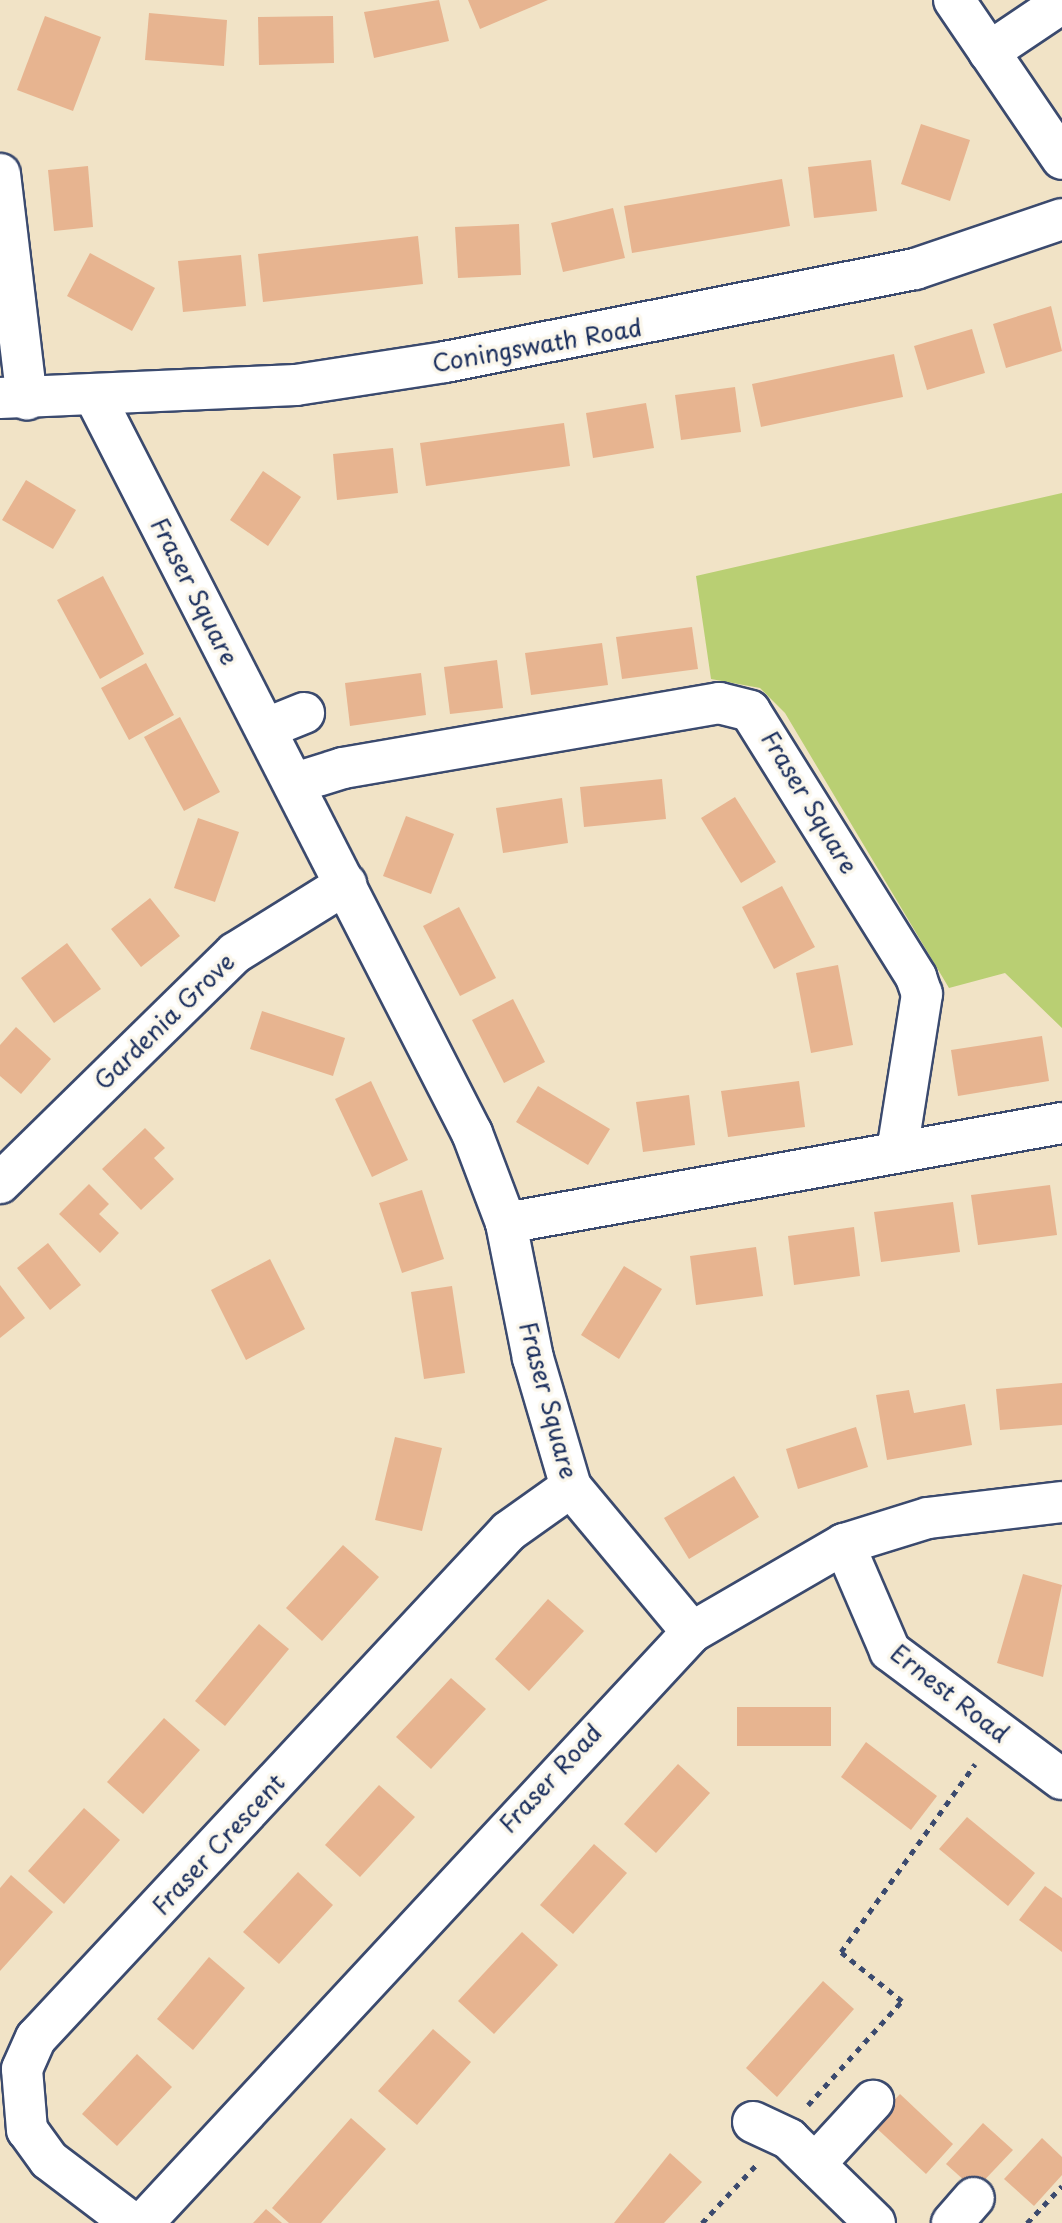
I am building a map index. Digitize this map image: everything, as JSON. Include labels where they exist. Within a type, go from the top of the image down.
[{"type":"street","points":[[954,0],[1062,159]]},
{"type":"street","points":[[989,52],[1062,3]]},
{"type":"street","points":[[0,174],[14,398]]},
{"type":"street","name":"Coningswath Road","points":[[14,398],[96,399],[296,385],[655,325],[915,269],[1062,219]]},
{"type":"street","name":"Fraser Square","points":[[96,399],[472,1133],[506,1223],[533,1358],[571,1487],[692,1632]]},
{"type":"street","name":"Fraser Square","points":[[295,783],[343,768],[719,703],[750,711],[916,977],[922,994],[897,1152]]},
{"type":"street","points":[[267,728],[304,713]]},
{"type":"street","name":"Gardenia Grove","points":[[0,1183],[235,953],[346,884]]},
{"type":"street","points":[[506,1223],[1062,1123]]},
{"type":"street","name":"Fraser Crescent","points":[[132,2223],[49,2160],[27,2130],[22,2069],[36,2038],[509,1531],[571,1487]]},
{"type":"street","name":"Fraser Road","points":[[143,2223],[692,1632],[844,1544],[928,1518],[1062,1502]]},
{"type":"street","name":"Ernest Road","points":[[844,1544],[890,1651],[1062,1779]]},
{"type":"street","points":[[802,2152],[873,2101]]},
{"type":"street","points":[[753,2122],[802,2152],[875,2223]]},
{"type":"path","points":[[702,2223],[802,2152],[797,2118],[902,2001],[841,1952],[998,1731]]},
{"type":"path","points":[[1027,2223],[1062,2186]]},
{"type":"green space","points":[[1062,493],[1062,1028],[1005,973],[949,988],[785,713],[760,688],[711,679],[696,576]]},
{"type":"building","points":[[439,0],[449,41],[374,58],[364,12]]},
{"type":"building","points":[[468,0],[548,0],[480,29]]},
{"type":"building","points":[[149,13],[227,20],[224,66],[145,60]]},
{"type":"building","points":[[45,16],[101,37],[73,111],[17,90]]},
{"type":"building","points":[[333,16],[334,63],[259,65],[258,17]]},
{"type":"building","points":[[921,124],[970,140],[950,201],[901,184]]},
{"type":"building","points":[[871,160],[877,211],[814,218],[808,167]]},
{"type":"building","points":[[88,166],[93,227],[54,231],[48,170]]},
{"type":"building","points":[[782,179],[790,226],[632,253],[624,206]]},
{"type":"building","points":[[613,208],[625,258],[563,272],[551,223]]},
{"type":"building","points":[[519,224],[521,275],[458,278],[455,227]]},
{"type":"building","points":[[418,236],[423,284],[263,302],[258,254]]},
{"type":"building","points":[[90,253],[155,288],[132,331],[67,296]]},
{"type":"building","points":[[241,255],[246,306],[183,312],[178,261]]},
{"type":"building","points":[[1051,306],[1062,351],[1006,368],[993,324]]},
{"type":"building","points":[[972,329],[985,373],[927,390],[914,346]]},
{"type":"building","points":[[894,354],[903,397],[761,427],[752,384]]},
{"type":"building","points":[[735,387],[741,432],[681,440],[675,395]]},
{"type":"building","points":[[646,403],[654,448],[593,458],[586,413]]},
{"type":"building","points":[[564,423],[570,466],[426,486],[420,443]]},
{"type":"building","points":[[393,448],[398,493],[337,500],[333,454]]},
{"type":"building","points":[[263,471],[301,497],[268,546],[230,520]]},
{"type":"building","points":[[26,480],[76,510],[53,549],[2,520]]},
{"type":"building","points":[[103,576],[144,654],[100,679],[57,600]]},
{"type":"building","points":[[692,627],[698,669],[622,679],[616,637]]},
{"type":"building","points":[[602,643],[608,685],[531,695],[525,653]]},
{"type":"building","points":[[497,660],[503,708],[450,714],[444,667]]},
{"type":"building","points":[[146,663],[174,715],[129,740],[101,688]]},
{"type":"building","points":[[421,673],[426,715],[350,726],[345,683]]},
{"type":"building","points":[[180,717],[220,792],[184,811],[144,737]]},
{"type":"building","points":[[662,779],[666,819],[584,827],[580,787]]},
{"type":"building","points":[[735,797],[776,862],[741,883],[701,818]]},
{"type":"building","points":[[562,798],[568,843],[503,853],[496,808]]},
{"type":"building","points":[[406,816],[454,834],[431,894],[383,876]]},
{"type":"building","points":[[198,818],[239,832],[215,902],[174,888]]},
{"type":"building","points":[[782,886],[815,947],[774,969],[742,907]]},
{"type":"building","points":[[150,898],[180,936],[141,967],[111,929]]},
{"type":"building","points":[[459,907],[496,978],[460,996],[423,926]]},
{"type":"building","points":[[67,943],[101,989],[54,1023],[21,978]]},
{"type":"building","points":[[838,965],[853,1045],[811,1053],[796,973]]},
{"type":"building","points":[[513,999],[545,1062],[504,1083],[472,1020]]},
{"type":"building","points":[[262,1011],[345,1038],[333,1076],[250,1049]]},
{"type":"building","points":[[16,1027],[51,1059],[21,1094],[0,1076],[0,1045]]},
{"type":"building","points":[[1042,1036],[1049,1081],[958,1096],[951,1050]]},
{"type":"building","points":[[371,1081],[408,1160],[372,1177],[335,1099]]},
{"type":"building","points":[[799,1081],[805,1127],[728,1137],[721,1091]]},
{"type":"building","points":[[538,1086],[610,1129],[588,1165],[516,1122]]},
{"type":"building","points":[[689,1095],[695,1145],[643,1152],[636,1102]]},
{"type":"building","points":[[145,1128],[165,1148],[154,1158],[174,1179],[141,1210],[102,1169]]},
{"type":"building","points":[[89,1184],[109,1204],[99,1214],[119,1233],[100,1253],[59,1214]]},
{"type":"building","points":[[1050,1185],[1057,1235],[978,1245],[971,1195]]},
{"type":"building","points":[[422,1190],[444,1259],[402,1273],[379,1203]]},
{"type":"building","points":[[953,1202],[960,1252],[881,1262],[874,1212]]},
{"type":"building","points":[[854,1227],[860,1276],[794,1285],[788,1236]]},
{"type":"building","points":[[48,1243],[81,1285],[50,1310],[17,1268]]},
{"type":"building","points":[[756,1247],[763,1296],[696,1305],[690,1256]]},
{"type":"building","points":[[270,1259],[305,1329],[246,1360],[211,1290]]},
{"type":"building","points":[[624,1266],[662,1289],[619,1359],[581,1335]]},
{"type":"building","points":[[0,1285],[25,1318],[0,1338]]},
{"type":"building","points":[[452,1286],[465,1373],[424,1379],[411,1292]]},
{"type":"building","points":[[1062,1383],[1062,1425],[1000,1430],[996,1389]]},
{"type":"building","points":[[909,1390],[914,1413],[965,1404],[972,1445],[887,1460],[876,1395]]},
{"type":"building","points":[[856,1427],[868,1467],[798,1489],[786,1449]]},
{"type":"building","points":[[395,1437],[442,1448],[422,1531],[375,1520]]},
{"type":"building","points":[[734,1476],[759,1517],[689,1559],[664,1518]]},
{"type":"building","points":[[343,1545],[379,1577],[322,1641],[286,1608]]},
{"type":"building","points":[[1023,1574],[1062,1585],[1043,1677],[997,1663]]},
{"type":"building","points":[[548,1599],[584,1631],[529,1691],[495,1659]]},
{"type":"building","points":[[259,1624],[289,1649],[225,1726],[195,1701]]},
{"type":"building","points":[[451,1678],[486,1709],[431,1769],[396,1737]]},
{"type":"building","points":[[737,1707],[831,1707],[831,1746],[737,1746]]},
{"type":"building","points":[[164,1718],[200,1750],[143,1814],[107,1782]]},
{"type":"building","points":[[866,1742],[937,1796],[911,1830],[841,1777]]},
{"type":"building","points":[[678,1764],[710,1793],[656,1853],[624,1824]]},
{"type":"building","points":[[379,1785],[415,1817],[360,1877],[325,1845]]},
{"type":"building","points":[[84,1808],[120,1840],[64,1904],[28,1871]]},
{"type":"building","points":[[967,1817],[1035,1873],[1008,1906],[939,1849]]},
{"type":"building","points":[[594,1844],[627,1873],[573,1934],[540,1905]]},
{"type":"building","points":[[298,1872],[333,1905],[279,1964],[243,1932]]},
{"type":"building","points":[[11,1875],[53,1912],[0,1971],[0,1888]]},
{"type":"building","points":[[1045,1886],[1062,1898],[1062,1952],[1019,1920]]},
{"type":"building","points":[[522,1932],[558,1965],[494,2034],[458,2001]]},
{"type":"building","points":[[209,1957],[245,1988],[193,2050],[157,2019]]},
{"type":"building","points":[[823,1981],[854,2009],[777,2097],[746,2068]]},
{"type":"building","points":[[433,2029],[471,2062],[417,2125],[378,2091]]},
{"type":"building","points":[[137,2054],[172,2087],[117,2146],[82,2114]]},
{"type":"building","points":[[900,2094],[953,2144],[926,2174],[872,2124]]},
{"type":"building","points":[[351,2118],[386,2149],[321,2223],[289,2223],[272,2208]]},
{"type":"building","points":[[983,2123],[1013,2150],[975,2190],[946,2164]]},
{"type":"building","points":[[1042,2138],[1062,2157],[1062,2175],[1034,2206],[1004,2179]]},
{"type":"building","points":[[670,2153],[702,2182],[664,2223],[614,2223]]},
{"type":"building","points":[[266,2209],[282,2223],[253,2223]]}]
